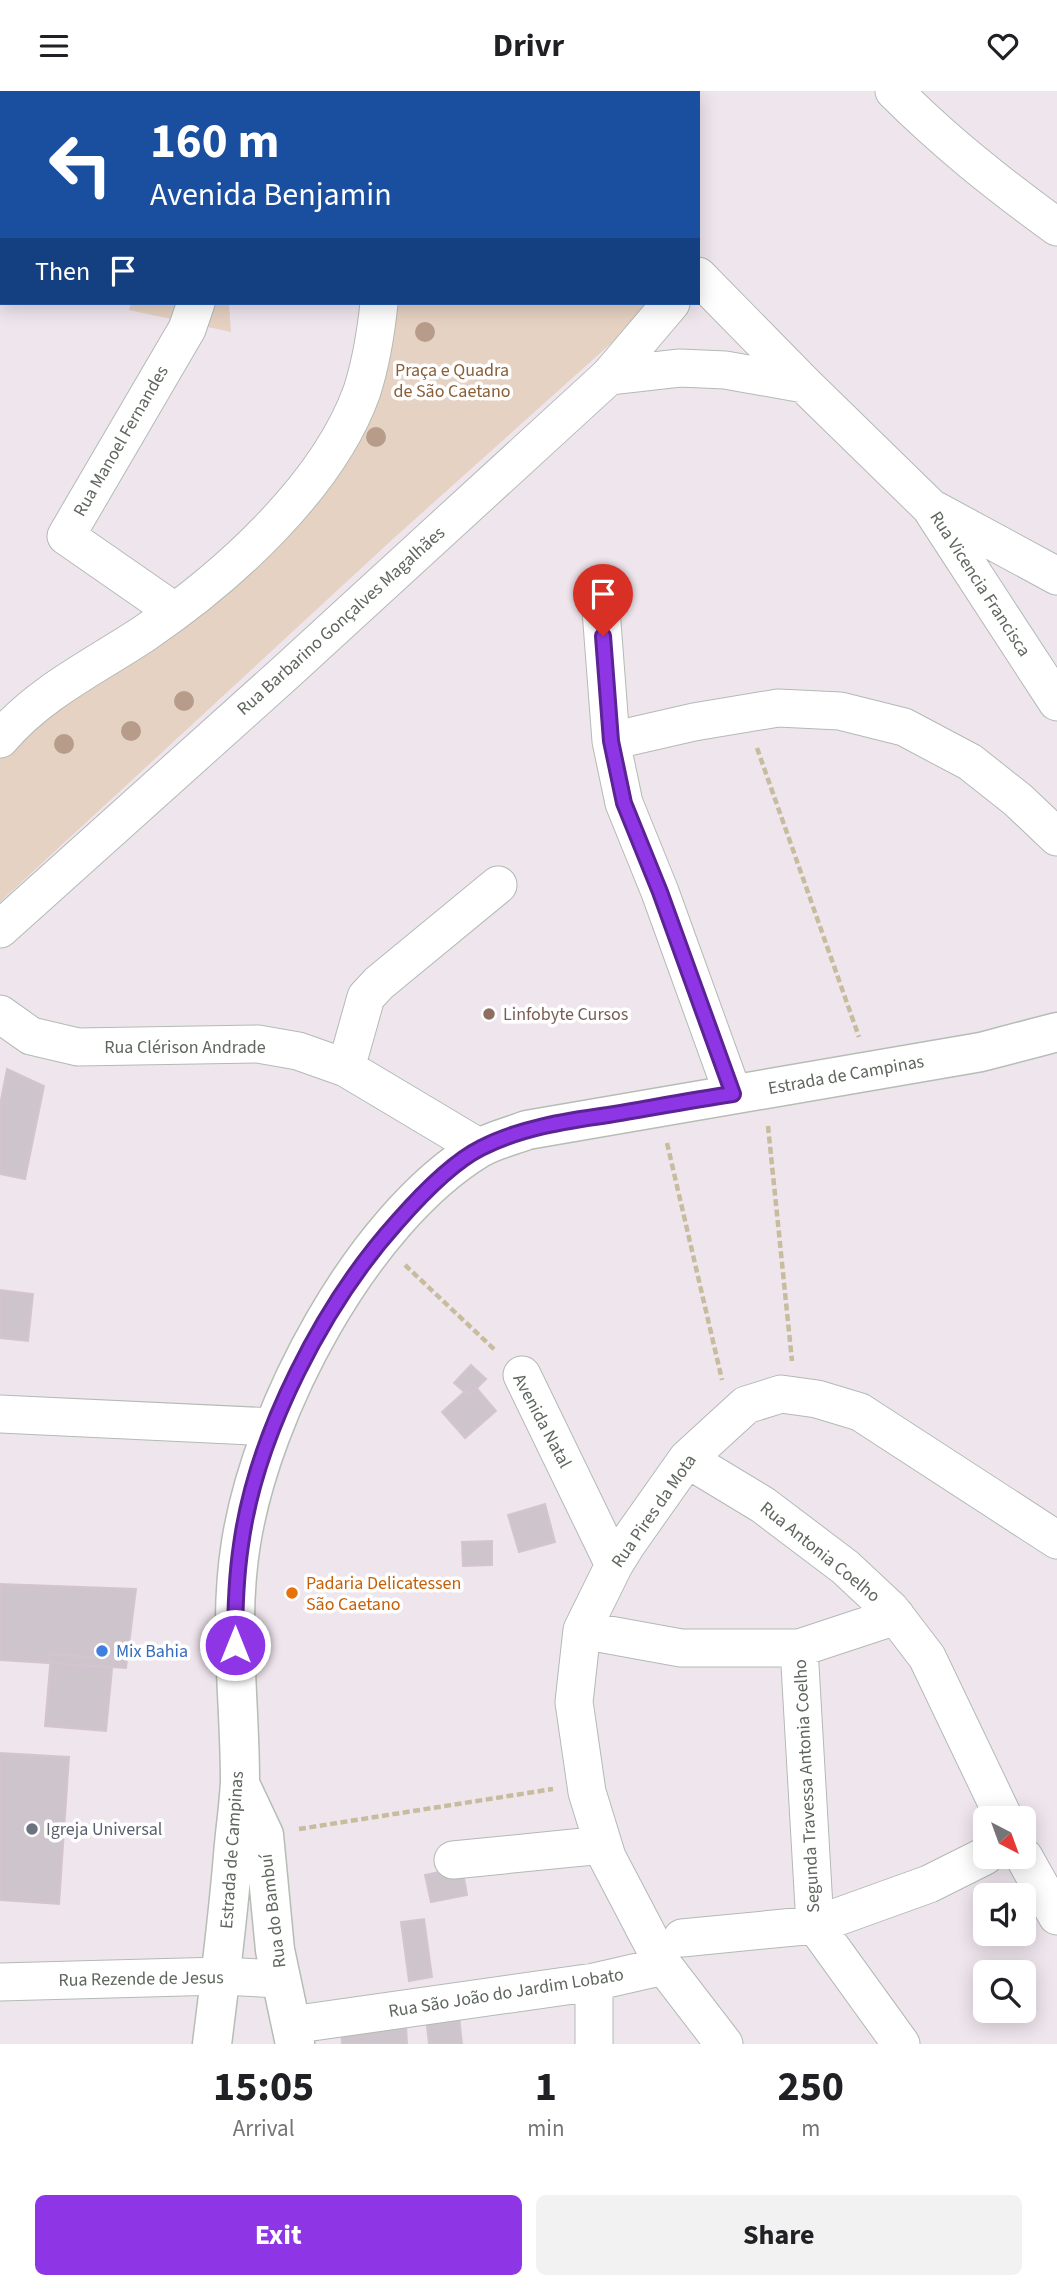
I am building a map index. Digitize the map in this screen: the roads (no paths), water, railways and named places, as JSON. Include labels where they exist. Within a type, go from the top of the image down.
[{"type":"main road","name":"Estrada de Campinas","points":[[212,2044],[240,1782],[235,1599],[241,1542],[253,1489],[274,1427],[314,1340],[344,1288],[380,1241],[444,1175],[480,1148],[527,1129],[981,1052],[1057,1031]]},
{"type":"main road","name":"Rua do Bambuí","points":[[240,1782],[264,1835],[275,1950],[293,2034]]},
{"type":"street","points":[[894,91],[935,133],[1057,227]]},
{"type":"street","name":"Rua Vicencia Francisca","points":[[700,278],[930,507],[1057,702]]},
{"type":"street","name":"Rua Manoel Fernandes","points":[[174,611],[66,536],[187,329],[195,305]]},
{"type":"street","points":[[0,739],[46,695],[145,632],[233,566],[277,521],[312,478],[340,436],[361,392],[372,352],[379,305]]},
{"type":"street","name":"Rua Barbarino Gonçalves Magalhães","points":[[0,929],[609,376],[669,305]]},
{"type":"street","points":[[609,376],[680,368],[725,369],[804,384]]},
{"type":"street","points":[[930,507],[1057,576]]},
{"type":"street","points":[[601,610],[611,741],[624,803],[660,892],[749,1091]]},
{"type":"street","points":[[611,741],[694,722],[778,708],[840,711],[904,727],[970,762],[1018,800],[1057,837]]},
{"type":"street","points":[[346,1069],[366,997],[379,983],[498,885]]},
{"type":"street","name":"Rua Clérison Andrade","points":[[0,1014],[31,1036],[78,1048],[258,1044],[299,1051],[346,1069],[480,1148]]},
{"type":"street","name":"Avenida Natal","points":[[522,1375],[614,1565]]},
{"type":"street","name":"Rua Pires da Mota","points":[[673,1952],[607,1857],[586,1783],[574,1702],[582,1630],[614,1565],[687,1459],[746,1405],[781,1395],[817,1399],[860,1412],[1057,1540]]},
{"type":"street","points":[[0,1414],[274,1427]]},
{"type":"street","name":"Rua Antonia Coelho","points":[[687,1459],[763,1505],[845,1567],[896,1616],[927,1657],[998,1806]]},
{"type":"street","points":[[582,1630],[681,1648],[799,1648],[896,1616]]},
{"type":"street","name":"Segunda Travessa Antonia Coelho","points":[[799,1648],[816,1925]]},
{"type":"street","points":[[453,1860],[603,1845]]},
{"type":"street","name":"Rua São João do Jardim Lobato","points":[[293,2034],[594,1982],[673,1952],[816,1925],[929,1884],[973,1862]]},
{"type":"street","points":[[1031,1869],[1057,1916]]},
{"type":"street","points":[[816,1925],[901,2044]]},
{"type":"street","points":[[673,1952],[724,2044]]},
{"type":"street","name":"Rua Rezende de Jesus","points":[[0,1982],[221,1976],[281,1979]]},
{"type":"street","points":[[594,1982],[594,2044]]},
{"type":"place","name":"Linfobyte Cursos","points":[[489,1014]]},
{"type":"place","name":"Padaria Delicatessen São Caetano","points":[[292,1593]]},
{"type":"place","name":"Mix Bahia","points":[[102,1651]]},
{"type":"place","name":"Igreja Universal","points":[[32,1829]]},
{"type":"park label","name":"Praça e Quadra de São Caetano","points":[[452,380]]}]
